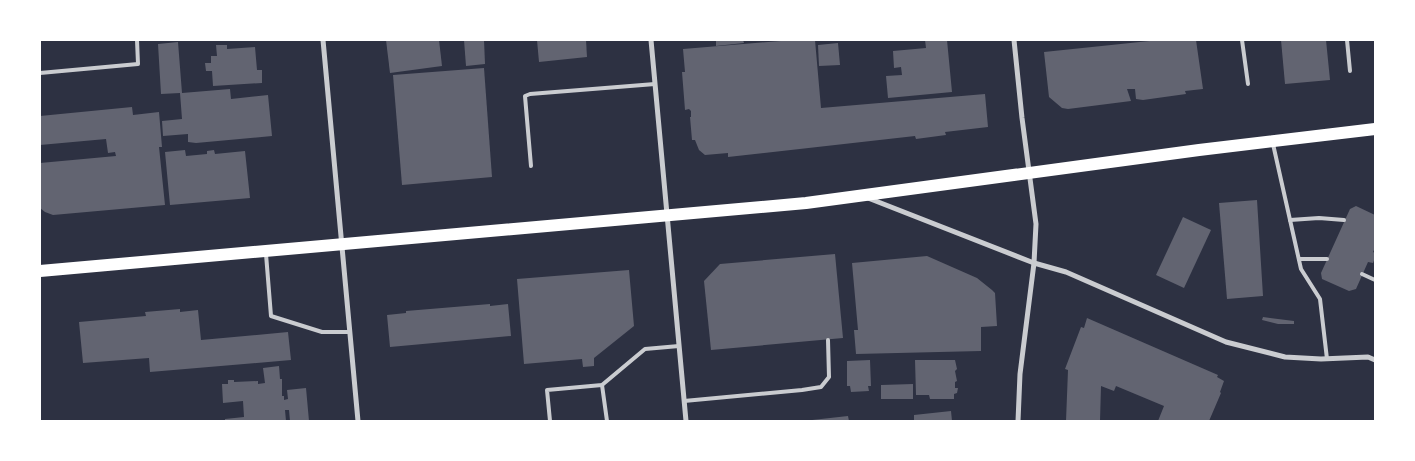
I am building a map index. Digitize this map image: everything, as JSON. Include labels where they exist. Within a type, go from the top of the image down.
[{"type":"main road","points":[[40,271],[806,203],[1375,129]]},
{"type":"street","points":[[323,40],[358,421]]},
{"type":"street","points":[[651,40],[686,421]]},
{"type":"street","points":[[1014,40],[1036,224],[1034,263],[1020,374],[1018,421]]},
{"type":"street","points":[[862,196],[1034,263],[1066,272],[1226,342],[1285,357],[1327,359],[1368,357],[1375,360]]},
{"type":"lane","points":[[40,73],[138,64],[137,40]]},
{"type":"lane","points":[[1242,40],[1248,84]]},
{"type":"lane","points":[[1347,40],[1350,71]]},
{"type":"lane","points":[[532,166],[525,96],[530,94],[655,84]]},
{"type":"lane","points":[[1272,141],[1301,269],[1320,299],[1327,359]]},
{"type":"lane","points":[[1290,220],[1319,218],[1344,220]]},
{"type":"lane","points":[[266,252],[271,316],[322,332],[350,332]]},
{"type":"lane","points":[[1299,259],[1327,259]]},
{"type":"lane","points":[[1362,274],[1375,280]]},
{"type":"lane","points":[[684,401],[821,387],[829,377],[828,340]]},
{"type":"lane","points":[[550,421],[547,390],[602,385],[645,349],[679,346]]},
{"type":"lane","points":[[602,385],[607,421]]},
{"type":"building","points":[[386,40],[439,40],[442,66],[390,73]]},
{"type":"building","points":[[464,40],[484,40],[485,64],[466,66]]},
{"type":"building","points":[[537,40],[586,40],[587,57],[539,62]]},
{"type":"building","points":[[716,40],[743,40],[744,43],[716,46]]},
{"type":"building","points":[[815,40],[821,108],[985,94],[988,127],[945,132],[946,135],[916,139],[915,136],[728,157],[728,153],[705,155],[699,150],[695,140],[692,140],[691,111],[689,109],[685,110],[682,72],[685,72],[683,49]]},
{"type":"building","points":[[925,40],[947,40],[952,92],[888,98],[886,76],[902,75],[901,67],[894,68],[893,51],[926,48]]},
{"type":"building","points":[[1159,40],[1196,40],[1203,89],[1185,91],[1186,94],[1143,100],[1136,99],[1135,89],[1127,89],[1131,101],[1068,109],[1062,108],[1049,97],[1044,52]]},
{"type":"building","points":[[1281,40],[1326,40],[1330,80],[1285,84]]},
{"type":"building","points":[[178,42],[182,93],[230,89],[231,99],[268,95],[272,136],[196,143],[188,142],[188,134],[163,136],[162,121],[182,119],[180,93],[161,94],[158,44]]},
{"type":"building","points":[[838,43],[840,65],[819,66],[818,45]]},
{"type":"building","points":[[216,45],[227,45],[227,49],[255,47],[257,70],[262,70],[262,83],[213,86],[212,71],[206,71],[205,63],[211,63],[211,56],[217,56]]},
{"type":"building","points":[[484,68],[492,177],[402,185],[393,75]]},
{"type":"building","points":[[132,107],[133,115],[159,112],[162,147],[159,147],[165,205],[53,215],[40,208],[40,163],[116,156],[115,152],[108,153],[106,139],[40,145],[40,116]]},
{"type":"building","points":[[185,150],[186,156],[207,154],[207,151],[214,150],[215,154],[245,151],[250,198],[170,205],[165,152]]},
{"type":"building","points":[[1257,200],[1263,296],[1227,299],[1219,203]]},
{"type":"building","points":[[1356,206],[1375,215],[1375,248],[1373,252],[1375,253],[1375,258],[1373,263],[1368,262],[1356,289],[1349,291],[1322,279],[1321,273],[1350,209]]},
{"type":"building","points":[[1183,217],[1211,230],[1184,288],[1156,275]]},
{"type":"building","points":[[835,254],[843,338],[711,350],[704,281],[720,264]]},
{"type":"building","points":[[927,256],[977,278],[995,293],[997,326],[981,327],[981,351],[856,354],[854,330],[858,330],[852,263]]},
{"type":"building","points":[[629,270],[634,326],[594,358],[594,366],[583,367],[582,359],[524,364],[517,279]]},
{"type":"building","points":[[490,304],[490,306],[508,304],[511,336],[390,347],[387,315],[406,313],[406,311]]},
{"type":"building","points":[[180,309],[180,312],[198,310],[201,340],[288,332],[291,360],[150,372],[149,358],[83,363],[79,322],[146,316],[145,312]]},
{"type":"building","points":[[1263,317],[1294,321],[1294,324],[1278,324],[1262,320]]},
{"type":"building","points":[[1087,318],[1218,375],[1217,377],[1224,381],[1209,421],[1158,421],[1164,406],[1116,386],[1114,391],[1101,386],[1100,421],[1066,421],[1068,370],[1065,369],[1081,327],[1084,328]]},
{"type":"building","points":[[870,360],[871,386],[868,386],[869,391],[851,392],[850,386],[847,386],[847,361]]},
{"type":"building","points":[[915,360],[955,360],[957,381],[955,382],[955,388],[958,388],[957,393],[954,394],[954,399],[930,399],[929,395],[916,395]]},
{"type":"building","points":[[279,366],[284,400],[288,399],[287,390],[306,388],[309,421],[290,421],[289,410],[285,410],[286,421],[225,421],[225,419],[244,417],[243,401],[223,403],[222,384],[228,384],[228,380],[234,380],[234,382],[258,381],[258,384],[265,383],[263,368]]},
{"type":"building","points":[[913,384],[913,399],[881,399],[881,385]]},
{"type":"building","points":[[951,411],[952,421],[914,421],[914,415]]},
{"type":"building","points":[[848,416],[849,421],[812,421],[812,420]]}]
